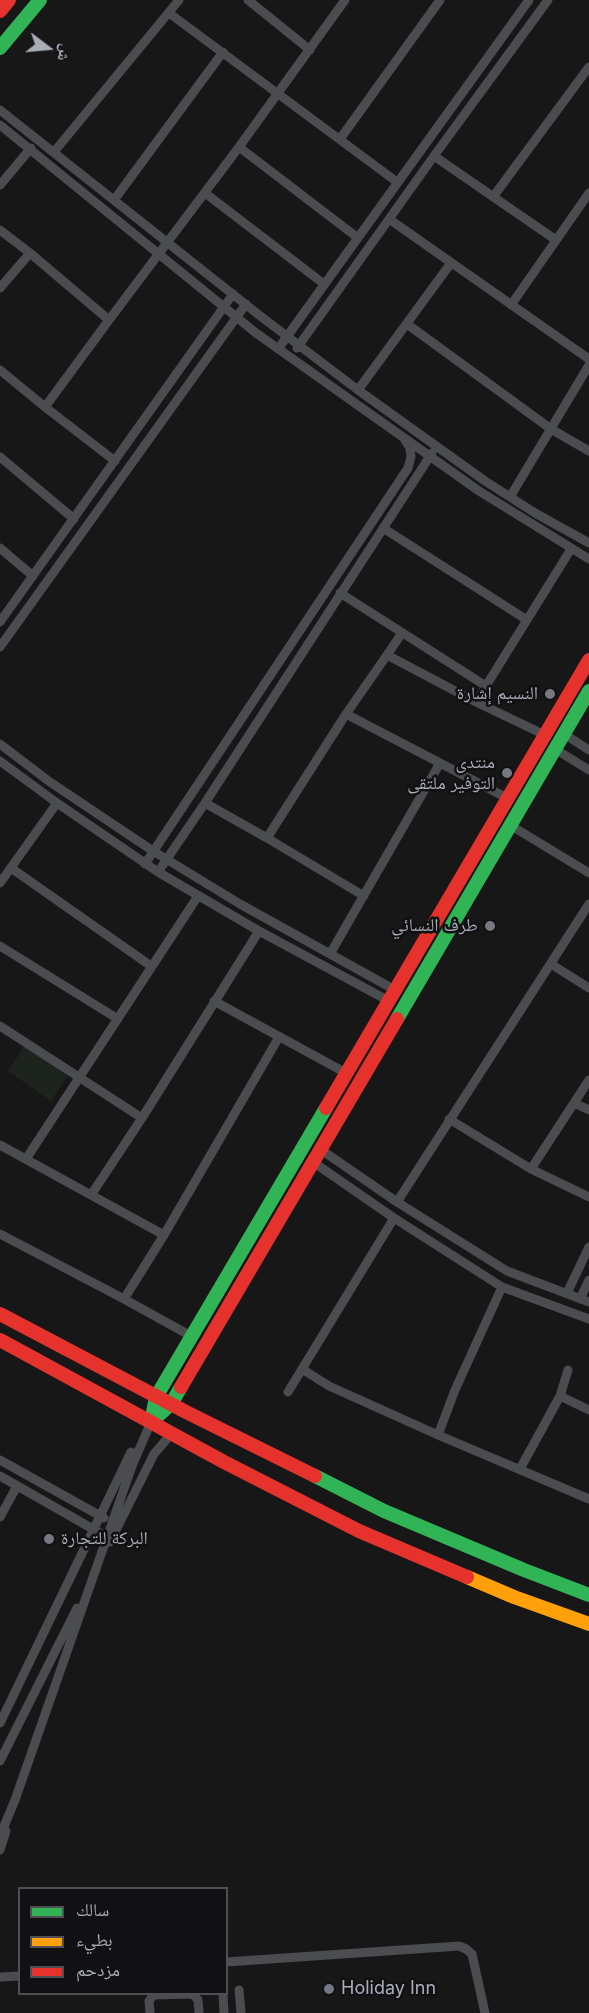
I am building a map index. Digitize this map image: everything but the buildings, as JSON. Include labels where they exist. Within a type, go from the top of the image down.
[{"type":"main road","points":[[0,10],[9,0]]},
{"type":"main road","points":[[0,48],[40,0]]},
{"type":"main road","points":[[151,1422],[156,1396],[589,660]]},
{"type":"main road","points":[[151,1422],[171,1404],[589,691]]},
{"type":"main road","points":[[0,1314],[171,1404],[384,1511],[589,1595]]},
{"type":"main road","points":[[0,1340],[359,1531],[514,1597],[589,1624]]},
{"type":"street","points":[[54,152],[179,0]]},
{"type":"street","points":[[248,0],[310,50]]},
{"type":"street","points":[[45,407],[239,147],[345,0]]},
{"type":"street","points":[[340,139],[440,0]]},
{"type":"street","points":[[278,349],[529,0]]},
{"type":"street","points":[[291,358],[548,0]]},
{"type":"street","points":[[169,13],[398,183]]},
{"type":"street","points":[[114,200],[223,52]]},
{"type":"street","points":[[493,197],[589,67]]},
{"type":"street","points":[[0,110],[167,243],[358,390],[510,498],[589,543]]},
{"type":"street","points":[[0,125],[31,148],[236,318],[278,349],[479,491],[589,559]]},
{"type":"street","points":[[239,147],[358,237]]},
{"type":"street","points":[[0,184],[31,148]]},
{"type":"street","points":[[434,156],[556,240]]},
{"type":"street","points":[[205,193],[324,284]]},
{"type":"street","points":[[511,305],[589,193]]},
{"type":"street","points":[[389,219],[589,359]]},
{"type":"street","points":[[0,230],[109,320]]},
{"type":"street","points":[[0,288],[30,253]]},
{"type":"street","points":[[358,390],[451,263]]},
{"type":"street","points":[[0,622],[233,294]]},
{"type":"street","points":[[0,647],[246,304]]},
{"type":"street","points":[[406,324],[551,429],[589,451]]},
{"type":"street","points":[[510,498],[589,365]]},
{"type":"street","points":[[0,370],[114,461]]},
{"type":"street","points":[[145,864],[408,468],[411,457],[410,448],[404,438]]},
{"type":"street","points":[[158,872],[436,447]]},
{"type":"street","points":[[0,457],[74,519]]},
{"type":"street","points":[[383,528],[527,620]]},
{"type":"street","points":[[0,548],[33,576]]},
{"type":"street","points":[[476,702],[572,549]]},
{"type":"street","points":[[340,593],[486,686]]},
{"type":"street","points":[[267,838],[346,714],[402,633]]},
{"type":"street","points":[[387,655],[544,735]]},
{"type":"street","points":[[346,714],[507,798]]},
{"type":"street","points":[[564,734],[589,750]]},
{"type":"street","points":[[0,744],[50,782],[153,851],[240,904],[330,954],[392,996]]},
{"type":"street","points":[[555,749],[589,770]]},
{"type":"street","points":[[0,761],[145,864],[198,897],[392,996]]},
{"type":"street","points":[[330,954],[440,764]]},
{"type":"street","points":[[0,883],[57,803]]},
{"type":"street","points":[[205,803],[364,896]]},
{"type":"street","points":[[510,825],[589,873]]},
{"type":"street","points":[[11,868],[151,966]]},
{"type":"street","points":[[26,1159],[198,897]]},
{"type":"street","points":[[396,1202],[589,904]]},
{"type":"street","points":[[91,1195],[142,1118],[259,930]]},
{"type":"street","points":[[0,946],[118,1019]]},
{"type":"street","points":[[551,964],[589,988]]},
{"type":"street","points":[[214,1001],[346,1073]]},
{"type":"street","points":[[0,1026],[142,1118]]},
{"type":"street","points":[[124,1299],[164,1235],[279,1037]]},
{"type":"street","points":[[531,1169],[589,1080]]},
{"type":"street","points":[[574,1103],[589,1110]]},
{"type":"street","points":[[448,1119],[531,1169],[589,1197]]},
{"type":"street","points":[[0,1145],[164,1235]]},
{"type":"street","points":[[320,1149],[396,1202],[507,1271],[585,1301],[589,1280]]},
{"type":"street","points":[[313,1162],[394,1218],[502,1287],[589,1319]]},
{"type":"street","points":[[288,1392],[394,1218]]},
{"type":"street","points":[[0,1234],[191,1336]]},
{"type":"street","points":[[567,1293],[589,1247]]},
{"type":"street","points":[[438,1435],[455,1390],[502,1287]]},
{"type":"street","points":[[302,1369],[329,1386],[589,1499]]},
{"type":"street","points":[[520,1469],[560,1396],[568,1370]]},
{"type":"street","points":[[560,1396],[589,1410]]},
{"type":"street","points":[[0,1850],[15,1800],[93,1575],[132,1466],[151,1422]]},
{"type":"street","points":[[0,1761],[154,1454],[172,1433]]},
{"type":"street","points":[[0,1723],[135,1444]]},
{"type":"street","points":[[0,1460],[112,1523]]},
{"type":"street","points":[[0,1476],[107,1537]]},
{"type":"street","points":[[0,1517],[17,1486]]},
{"type":"street","points":[[0,1836],[15,1800]]},
{"type":"street","points":[[228,1962],[459,1946],[472,1954],[485,2013]]},
{"type":"street","points":[[0,1977],[18,1976]]},
{"type":"street","points":[[239,1990],[241,2013]]},
{"type":"street","points":[[150,2013],[149,2001],[153,1995]]},
{"type":"street","points":[[194,1995],[198,2000],[199,2013]]},
{"type":"street","points":[[223,1995],[224,2013]]},
{"type":"shaded area","points":[[25,1045],[68,1075],[51,1101],[8,1071]]},
{"type":"traffic: fast","points":[[0,48],[40,0]]},
{"type":"traffic: fast","points":[[397,1019],[589,691]]},
{"type":"traffic: fast","points":[[181,1387],[171,1404],[151,1422],[156,1397],[326,1108]]},
{"type":"traffic: fast","points":[[315,1476],[384,1511],[589,1595]]},
{"type":"traffic: slow","points":[[467,1577],[589,1624]]},
{"type":"traffic: jam","points":[[0,11],[9,0]]},
{"type":"traffic: jam","points":[[326,1108],[589,660]]},
{"type":"traffic: jam","points":[[181,1387],[397,1019]]},
{"type":"traffic: jam","points":[[0,1314],[186,1412],[315,1476]]},
{"type":"traffic: jam","points":[[0,1340],[224,1462],[359,1531],[467,1577]]},
{"type":"place","name":"النسيم إشارة","points":[[550,694]]},
{"type":"place","name":"منتدى التوفير ملتقى","points":[[507,773]]},
{"type":"place","name":"طرف النسائي","points":[[490,926]]},
{"type":"place","name":"البركة للتجارة","points":[[49,1539]]},
{"type":"place","name":"Holiday Inn","points":[[329,1989]]}]
